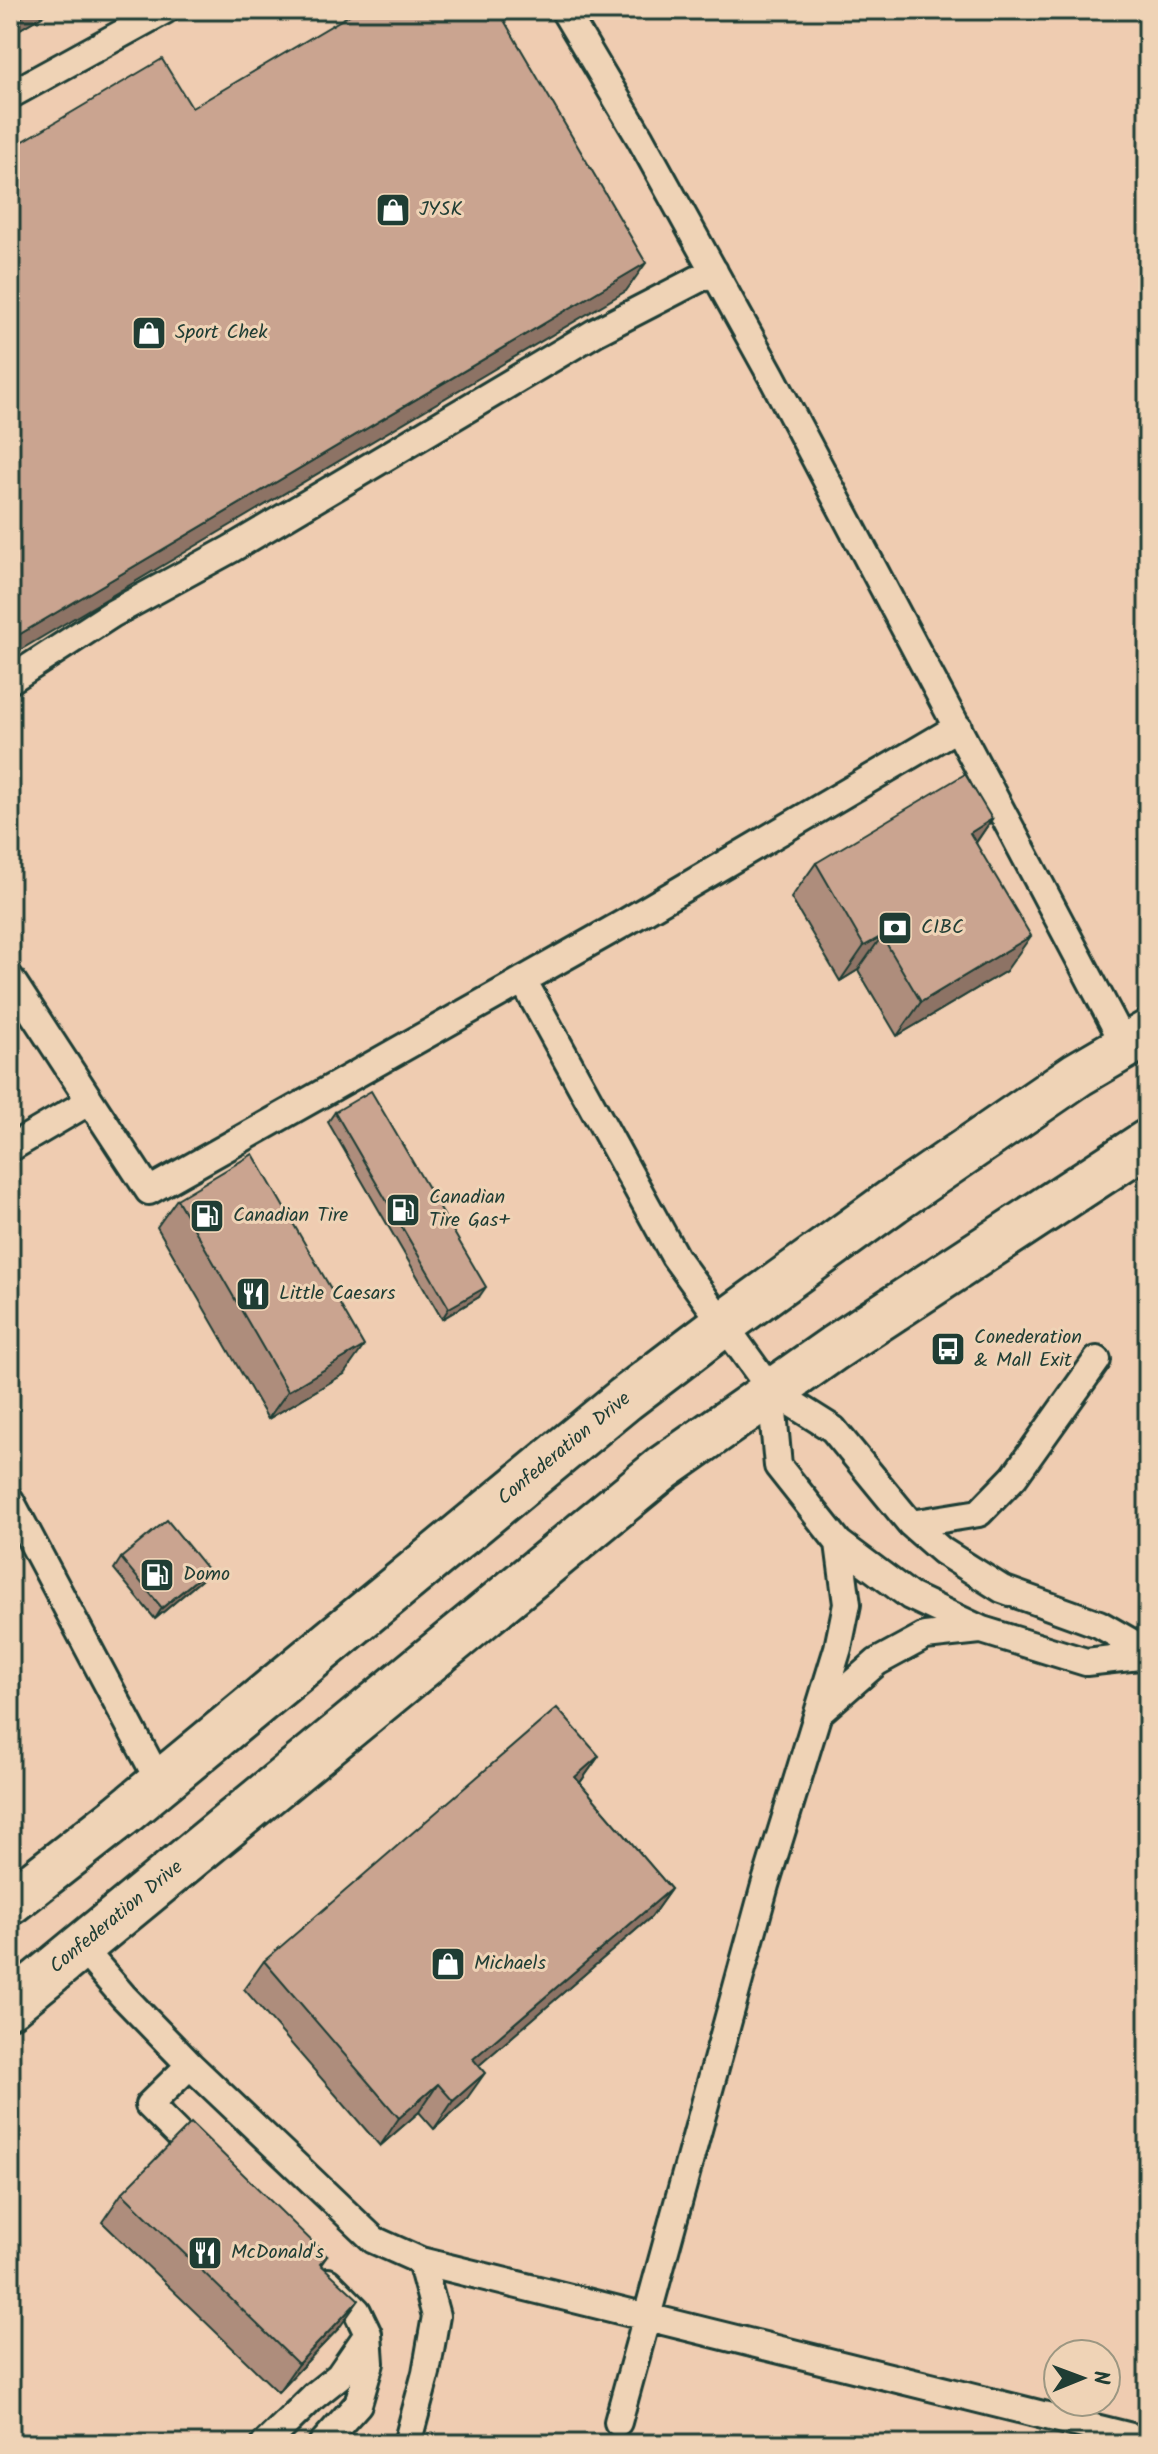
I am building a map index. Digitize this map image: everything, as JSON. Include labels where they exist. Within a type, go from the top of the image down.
[{"type":"main road","name":"Confederation Drive","points":[[10,1902],[160,1783],[625,1399],[893,1201],[1078,1074],[1136,1039]]},
{"type":"main road","name":"Confederation Drive","points":[[10,2005],[672,1460],[771,1390],[1148,1142]]},
{"type":"lane","points":[[10,95],[165,10]]},
{"type":"lane","points":[[564,10],[714,271],[958,727],[1136,1039]]},
{"type":"lane","points":[[10,680],[112,614],[231,549],[596,332],[714,271]]},
{"type":"lane","points":[[10,978],[88,1102],[149,1191],[523,980],[958,727]]},
{"type":"lane","points":[[523,980],[675,1257],[771,1390],[833,1429],[911,1524],[942,1551],[1002,1589],[1099,1624],[1148,1654]]},
{"type":"lane","points":[[10,1148],[88,1102]]},
{"type":"lane","points":[[911,1524],[979,1513],[1014,1477],[1097,1360]]},
{"type":"lane","points":[[771,1390],[778,1466],[839,1543],[910,1596],[982,1630],[1086,1662],[1148,1654]]},
{"type":"lane","points":[[10,1500],[160,1783]]},
{"type":"lane","points":[[618,2422],[765,1885],[821,1711],[847,1604],[839,1543]]},
{"type":"lane","points":[[821,1711],[877,1662],[925,1636],[982,1630]]},
{"type":"lane","points":[[81,1947],[190,2065],[374,2240],[421,2261],[1148,2441]]},
{"type":"lane","points":[[190,2065],[149,2105],[225,2181]]},
{"type":"lane","points":[[407,2444],[426,2373],[436,2316],[421,2261]]},
{"type":"lane","points":[[313,2267],[357,2311],[368,2334],[370,2363],[358,2404],[322,2444]]},
{"type":"lane","points":[[265,2444],[339,2376],[368,2334]]},
{"type":"building","points":[[358,10],[498,10],[646,263],[10,640],[10,149],[162,59],[192,108]]},
{"type":"building","name":"CIBC","points":[[965,774],[992,819],[970,833],[1031,936],[921,1002],[882,936],[864,946],[816,863]]},
{"type":"building","name":"Canadian Tire Gas+","points":[[371,1091],[486,1287],[449,1308],[335,1112]]},
{"type":"building","points":[[253,1154],[364,1346],[288,1391],[177,1199]]},
{"type":"building","name":"Domo","points":[[167,1520],[208,1570],[162,1608],[121,1558]]},
{"type":"building","points":[[557,1708],[599,1756],[575,1777],[671,1889],[473,2059],[485,2073],[453,2101],[438,2084],[399,2118],[264,1961]]},
{"type":"building","name":"McDonald's","points":[[191,2123],[327,2256],[320,2264],[359,2300],[298,2364],[122,2193]]},
{"type":"place","name":"JYSK","points":[[393,210]]},
{"type":"place","name":"Sport Chek","points":[[149,333]]},
{"type":"place","name":"CIBC","points":[[895,928]]},
{"type":"place","name":"Canadian Tire Gas+","points":[[403,1210]]},
{"type":"place","name":"Canadian Tire","points":[[207,1216]]},
{"type":"place","name":"Little Caesars","points":[[253,1294]]},
{"type":"place","name":"Conederation & Mall Exit","points":[[948,1349]]},
{"type":"place","name":"Domo","points":[[157,1575]]},
{"type":"place","name":"Michaels","points":[[448,1964]]},
{"type":"place","name":"McDonald's","points":[[205,2253]]}]
